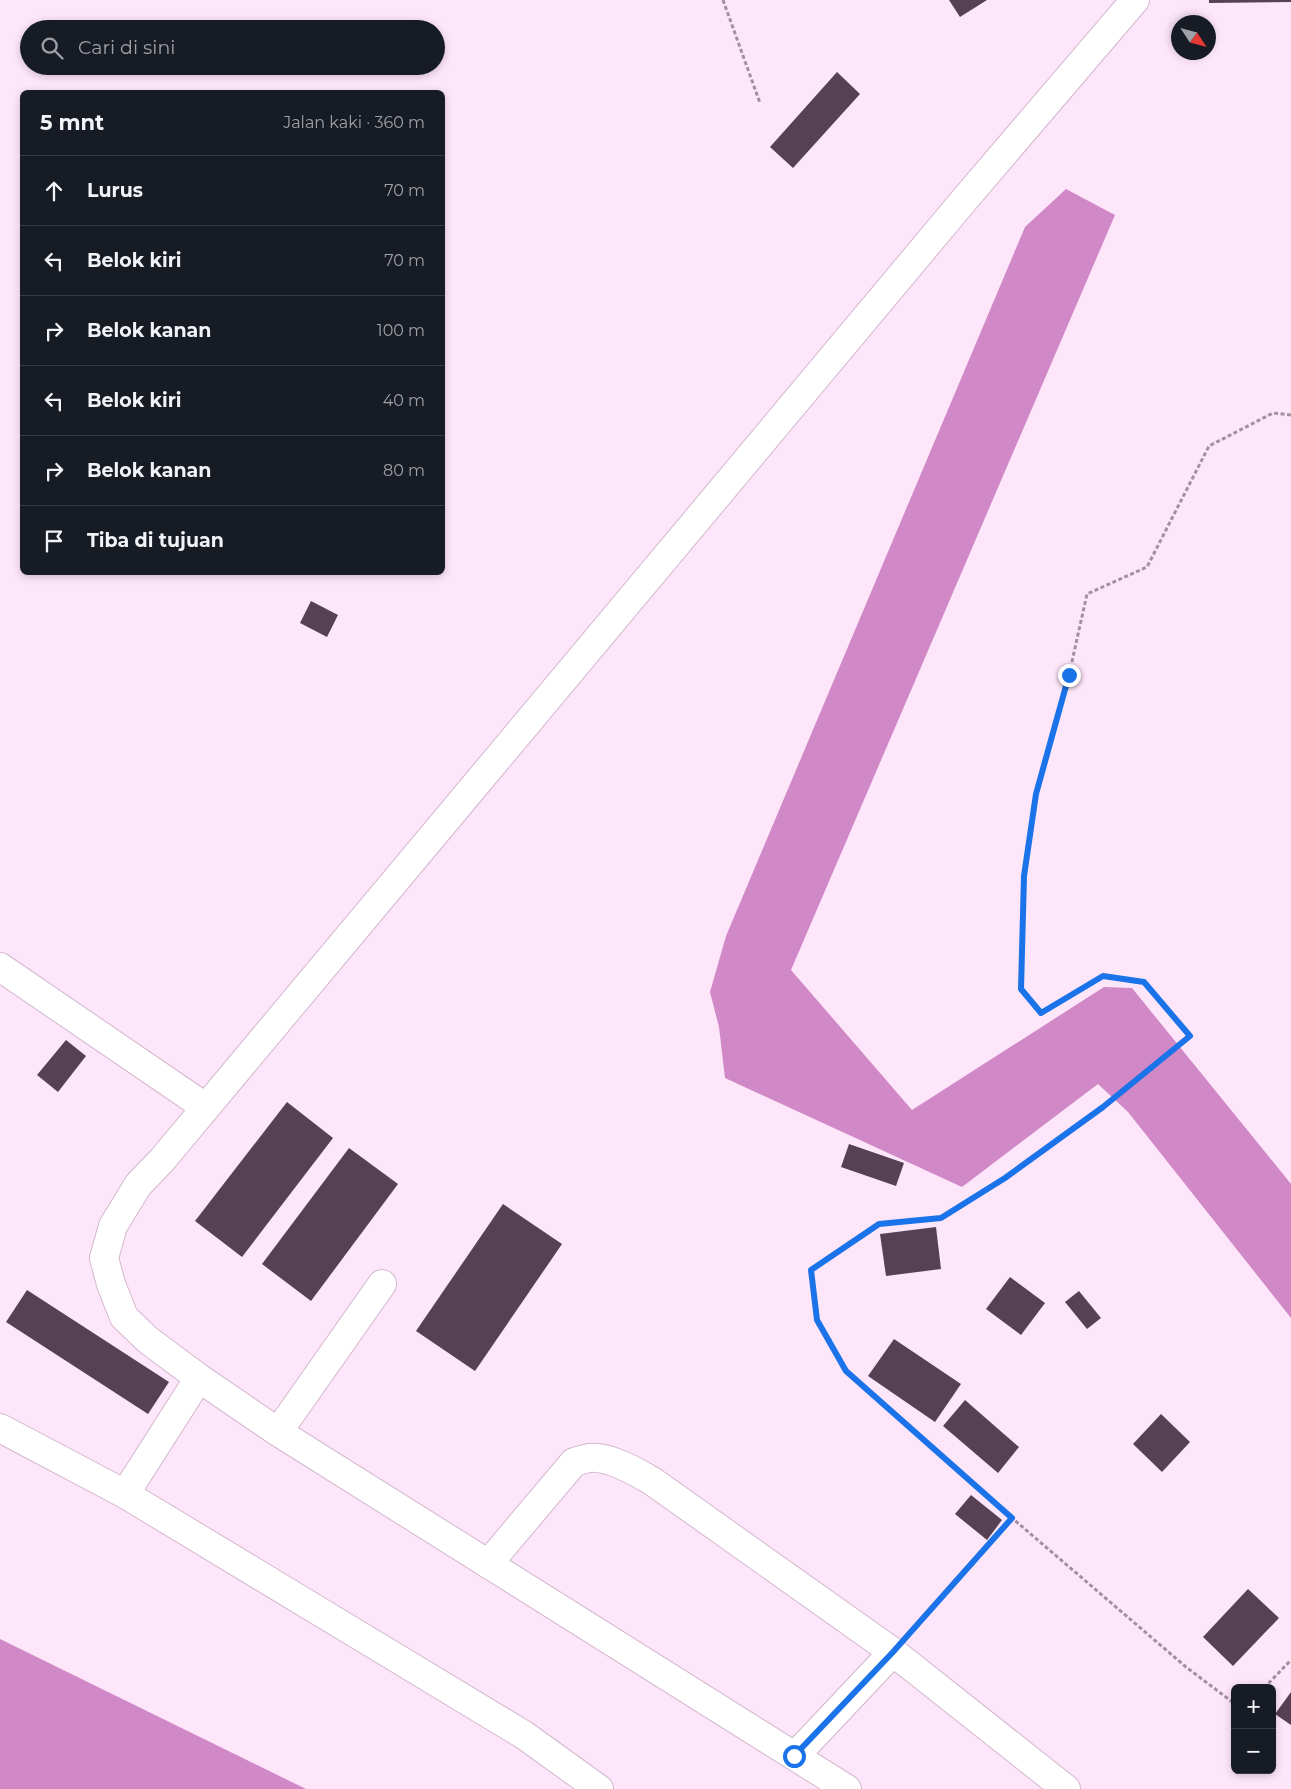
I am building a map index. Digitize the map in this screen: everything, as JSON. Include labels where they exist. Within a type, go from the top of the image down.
[{"type":"street","points":[[848,1789],[278,1432],[199,1378],[148,1340],[124,1317],[111,1284],[104,1258],[113,1226],[138,1185],[162,1160],[204,1107],[965,199],[1135,0]]},
{"type":"street","points":[[0,967],[204,1107]]},
{"type":"street","points":[[278,1432],[382,1284]]},
{"type":"street","points":[[124,1494],[199,1378]]},
{"type":"street","points":[[0,1428],[124,1494],[524,1736],[599,1789]]},
{"type":"street","points":[[488,1564],[574,1462],[590,1458],[602,1459],[628,1468],[652,1480],[893,1652],[1066,1789]]},
{"type":"street","points":[[794,1756],[893,1652]]},
{"type":"path","points":[[723,0],[760,104]]},
{"type":"path","points":[[1231,1701],[1186,1667],[1012,1518],[846,1371],[817,1320],[811,1270],[879,1224],[941,1218],[1005,1178],[1103,1107],[1190,1036],[1144,982],[1103,976],[1041,1013],[1021,989],[1024,876],[1036,794],[1069,675],[1087,594],[1147,567],[1209,446],[1273,413],[1291,415]]},
{"type":"path","points":[[893,1652],[1012,1518]]},
{"type":"path","points":[[1268,1684],[1291,1660]]},
{"type":"shaded area","points":[[1066,189],[1115,215],[791,970],[912,1110],[1104,987],[1132,988],[1291,1184],[1291,1318],[1128,1112],[1098,1084],[962,1187],[725,1078],[719,1027],[710,992],[726,936],[1025,227]]},
{"type":"shaded area","points":[[0,1639],[306,1789],[0,1789]]},
{"type":"building","points":[[949,0],[987,0],[960,17]]},
{"type":"building","points":[[1209,0],[1291,0],[1291,2],[1209,3]]},
{"type":"building","points":[[837,72],[860,94],[793,168],[770,147]]},
{"type":"building","points":[[311,601],[338,615],[327,637],[300,623]]},
{"type":"building","points":[[66,1040],[86,1056],[58,1092],[37,1075]]},
{"type":"building","points":[[287,1102],[333,1138],[242,1257],[195,1221]]},
{"type":"building","points":[[849,1144],[904,1163],[896,1186],[841,1167]]},
{"type":"building","points":[[349,1148],[398,1184],[311,1301],[262,1264]]},
{"type":"building","points":[[503,1204],[562,1244],[475,1371],[416,1331]]},
{"type":"building","points":[[936,1227],[941,1269],[886,1276],[880,1234]]},
{"type":"building","points":[[1010,1277],[1045,1303],[1021,1335],[986,1309]]},
{"type":"building","points":[[27,1290],[169,1382],[148,1414],[6,1322]]},
{"type":"building","points":[[1079,1291],[1101,1318],[1087,1329],[1065,1302]]},
{"type":"building","points":[[894,1339],[961,1384],[935,1422],[868,1376]]},
{"type":"building","points":[[965,1400],[1019,1447],[998,1473],[943,1426]]},
{"type":"building","points":[[1161,1414],[1190,1442],[1162,1472],[1133,1444]]},
{"type":"building","points":[[971,1495],[1002,1520],[987,1540],[955,1514]]},
{"type":"building","points":[[1248,1589],[1279,1618],[1233,1666],[1203,1637]]},
{"type":"building","points":[[1291,1692],[1291,1725],[1276,1715]]},
{"type":"route","points":[[794,1756],[893,1652],[1012,1518],[846,1371],[817,1320],[811,1270],[879,1224],[941,1218],[1005,1178],[1103,1107],[1190,1036],[1144,982],[1103,976],[1041,1013],[1021,989],[1024,876],[1036,794],[1069,675]]}]
